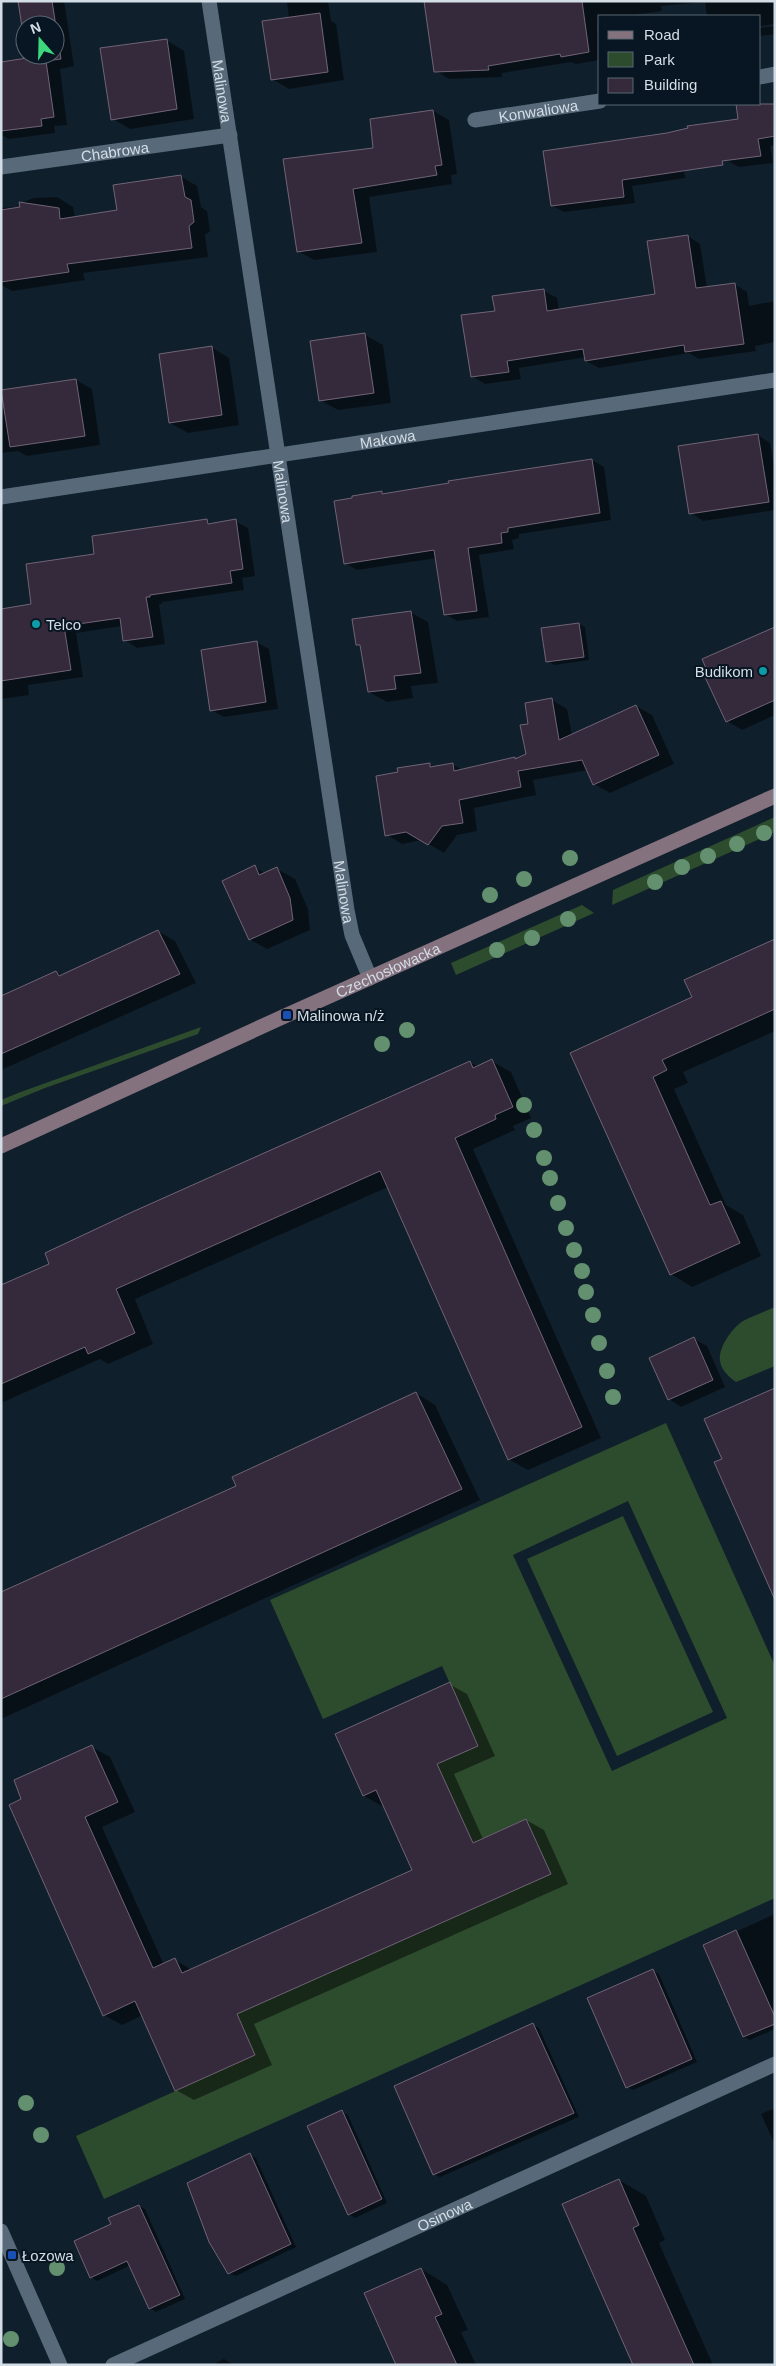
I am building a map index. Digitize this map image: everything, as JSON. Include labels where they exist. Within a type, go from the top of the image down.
[{"type":"street","name":"Malinowa","points":[[209,1],[349,925],[370,978]]},
{"type":"street","points":[[761,77],[775,74]]},
{"type":"street","name":"Konwaliowa","points":[[475,120],[598,101]]},
{"type":"street","name":"Chabrowa","points":[[1,167],[230,135]]},
{"type":"street","name":"Makowa","points":[[1,497],[775,380]]},
{"type":"street","name":"Czechosłowacka","points":[[1,1146],[775,796]]},
{"type":"street","name":"Osinowa","points":[[113,2365],[775,2064]]},
{"type":"street","points":[[1,2231],[60,2365]]},
{"type":"green space","points":[[775,817],[775,832],[612,905],[613,890]]},
{"type":"green space","points":[[582,905],[594,913],[456,975],[451,963]]},
{"type":"green space","points":[[201,1027],[198,1034],[45,1088],[1,1106],[1,1100],[18,1093]]},
{"type":"green space","points":[[775,1307],[775,1366],[736,1382],[722,1367],[720,1356],[723,1344],[730,1333],[743,1321]]},
{"type":"green space","points":[[666,1423],[775,1666],[775,1898],[104,2199],[76,2136],[255,2055],[237,2014],[550,1874],[526,1819],[473,1843],[437,1764],[478,1745],[442,1666],[323,1719],[270,1600]],"holes":[[[628,1501],[727,1718],[612,1771],[513,1555]]]},
{"type":"green space","points":[[623,1516],[713,1712],[617,1756],[527,1559]]},
{"type":"building","points":[[18,1],[52,1],[54,15],[20,15]]},
{"type":"building","points":[[424,1],[582,1],[589,52],[561,57],[560,54],[488,66],[489,70],[434,72]]},
{"type":"building","points":[[320,13],[328,72],[271,80],[262,21]]},
{"type":"building","points":[[167,39],[177,109],[111,120],[100,48]]},
{"type":"building","points":[[15,60],[15,65],[47,65],[54,117],[41,119],[42,126],[1,131],[1,62]]},
{"type":"building","points":[[775,104],[775,136],[758,139],[761,156],[722,161],[723,165],[622,180],[624,197],[551,206],[543,151],[667,133],[688,128],[687,126],[738,119],[736,105]]},
{"type":"building","points":[[433,110],[442,165],[435,166],[437,175],[353,189],[362,243],[297,252],[283,159],[373,148],[370,119]]},
{"type":"building","points":[[181,175],[185,197],[191,200],[194,222],[189,226],[192,248],[67,264],[69,272],[1,282],[1,210],[20,207],[19,202],[59,208],[60,219],[117,210],[113,185]]},
{"type":"building","points":[[688,235],[696,288],[735,283],[744,344],[685,352],[684,345],[585,361],[583,349],[507,361],[509,372],[471,377],[461,315],[495,311],[492,296],[544,289],[547,311],[655,294],[647,241]]},
{"type":"building","points":[[365,333],[374,393],[319,401],[310,341]]},
{"type":"building","points":[[212,346],[222,415],[169,423],[159,354]]},
{"type":"building","points":[[76,379],[85,436],[10,447],[1,390]]},
{"type":"building","points":[[758,434],[769,502],[689,514],[678,446]]},
{"type":"building","points":[[592,459],[600,513],[508,528],[508,532],[501,533],[502,543],[468,548],[477,611],[444,615],[434,550],[344,564],[334,501],[382,491],[382,494],[449,483],[448,481]]},
{"type":"building","points":[[207,519],[208,524],[236,519],[243,569],[230,571],[232,583],[146,597],[153,637],[123,641],[120,618],[64,626],[71,670],[1,681],[1,609],[31,604],[26,564],[94,554],[92,536]]},
{"type":"building","points":[[411,611],[421,673],[394,676],[396,689],[368,692],[360,645],[356,645],[352,619]]},
{"type":"building","points":[[579,623],[584,657],[546,662],[541,628]]},
{"type":"building","points":[[775,627],[775,700],[726,722],[704,675],[708,673],[702,659]]},
{"type":"building","points":[[257,641],[266,702],[210,711],[201,650]]},
{"type":"building","points":[[552,698],[559,740],[636,705],[659,755],[593,785],[582,760],[518,771],[521,787],[459,800],[463,823],[442,826],[428,845],[406,832],[385,836],[376,776],[398,772],[397,768],[430,763],[430,767],[453,763],[454,771],[515,757],[515,759],[526,754],[520,725],[528,724],[525,703]]},
{"type":"building","points":[[255,865],[259,875],[277,867],[290,898],[293,920],[249,940],[222,881]]},
{"type":"building","points":[[158,930],[180,974],[1,1054],[1,996],[56,971],[59,976]]},
{"type":"building","points":[[775,939],[775,1009],[662,1060],[667,1070],[653,1077],[710,1205],[721,1201],[740,1243],[670,1275],[570,1053],[692,997],[684,980]]},
{"type":"building","points":[[492,1059],[513,1107],[495,1115],[496,1119],[455,1138],[582,1427],[508,1460],[380,1171],[116,1289],[135,1333],[88,1354],[85,1347],[1,1384],[1,1285],[49,1264],[45,1253],[470,1061],[473,1068]]},
{"type":"building","points":[[694,1337],[713,1380],[668,1400],[649,1358]]},
{"type":"building","points":[[775,1388],[775,1600],[714,1462],[722,1459],[704,1419]]},
{"type":"building","points":[[416,1392],[462,1489],[1,1699],[1,1592],[236,1486],[232,1477]]},
{"type":"building","points":[[450,1682],[478,1746],[437,1764],[473,1843],[526,1819],[551,1874],[237,2014],[255,2055],[175,2091],[135,2001],[103,2016],[9,1805],[21,1799],[14,1780],[92,1745],[118,1802],[85,1817],[153,1968],[175,1958],[182,1973],[412,1870],[376,1790],[363,1796],[335,1734]]},
{"type":"building","points":[[736,1930],[775,2017],[775,2024],[743,2037],[703,1945]]},
{"type":"building","points":[[653,1969],[692,2059],[626,2088],[587,1998]]},
{"type":"building","points":[[533,2023],[574,2113],[433,2175],[394,2086]]},
{"type":"building","points":[[342,2110],[382,2199],[348,2215],[307,2126]]},
{"type":"building","points":[[250,2153],[291,2244],[228,2274],[209,2242],[187,2183]]},
{"type":"building","points":[[619,2179],[639,2225],[633,2228],[694,2365],[633,2365],[562,2204]]},
{"type":"building","points":[[139,2205],[180,2295],[149,2309],[127,2261],[90,2278],[74,2241],[111,2224],[108,2218]]},
{"type":"building","points":[[421,2268],[442,2314],[435,2317],[457,2365],[396,2365],[364,2293]]},
{"type":"place","name":"Telco","points":[[36,624]]},
{"type":"place","name":"Budikom","points":[[763,671]]},
{"type":"place","name":"Malinowa n/ż","points":[[287,1015]]},
{"type":"place","name":"Łozowa","points":[[12,2255]]}]
